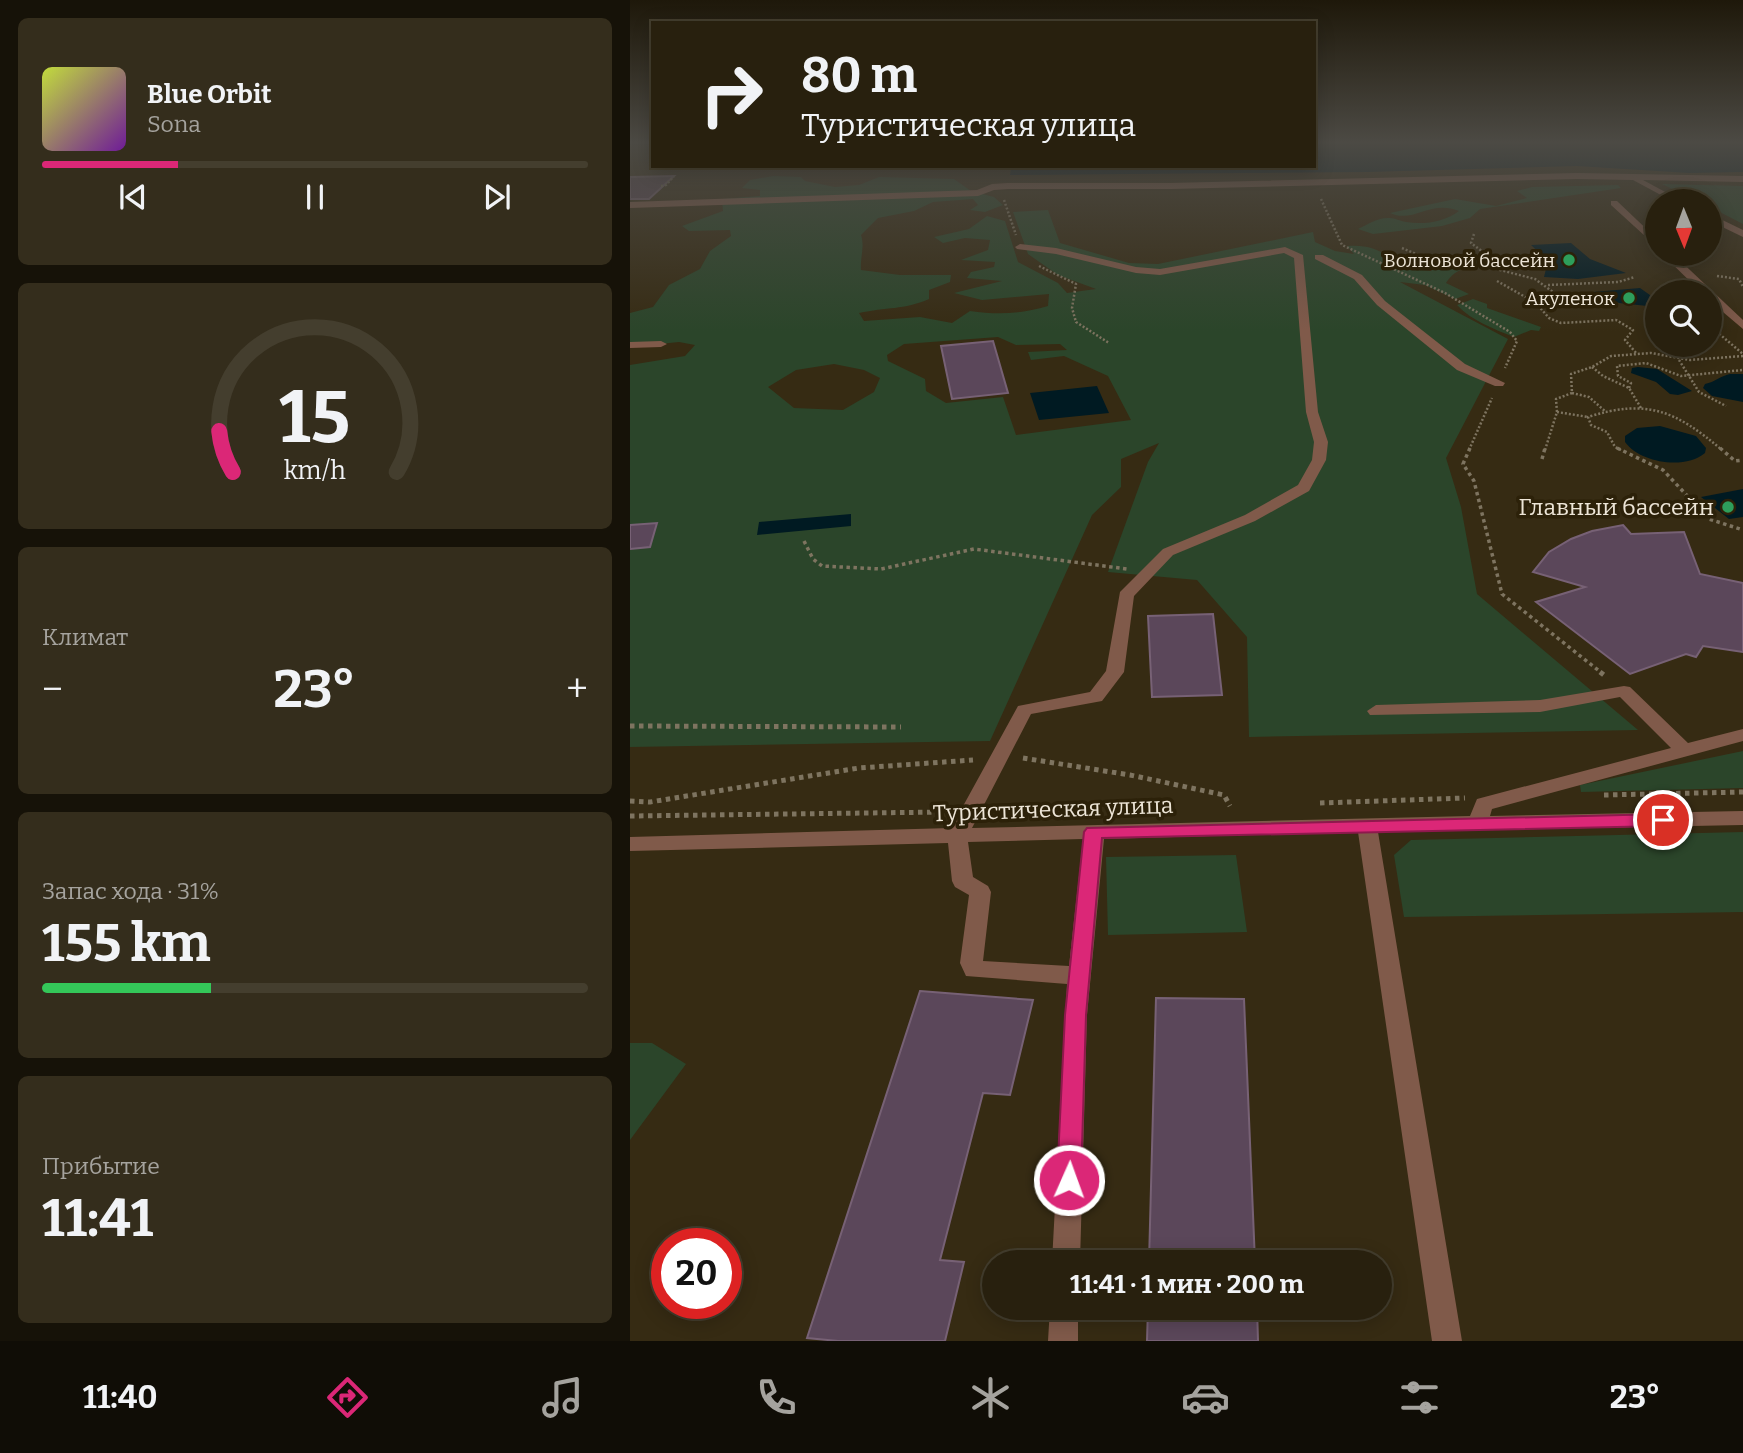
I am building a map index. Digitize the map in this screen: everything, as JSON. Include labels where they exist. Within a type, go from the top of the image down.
[{"type":"street","points":[[1617,206],[1645,233]]},
{"type":"street","points":[[1722,223],[1743,234]]},
{"type":"street","points":[[1020,247],[1056,251],[1136,270],[1160,272],[1285,250],[1299,257],[1312,412],[1321,442],[1319,460],[1304,488],[1250,518],[1168,552],[1126,595],[1115,672],[1096,697],[1024,710],[957,836],[963,881],[980,892],[971,963],[974,970],[1079,976]]},
{"type":"street","points":[[1319,257],[1358,277],[1381,303],[1461,366],[1499,383]]},
{"type":"street","points":[[1680,266],[1694,280]]},
{"type":"street","points":[[1722,306],[1743,326]]},
{"type":"street","points":[[630,345],[661,344]]},
{"type":"street","points":[[1376,711],[1540,706],[1624,691],[1684,750]]},
{"type":"street","points":[[1477,824],[1485,804],[1743,735]]},
{"type":"street","name":"Туристическая улица","points":[[630,844],[1743,818]]},
{"type":"street","points":[[1367,827],[1447,1341]]},
{"type":"street","points":[[1067,1250],[1079,976],[1094,832]]},
{"type":"street","points":[[1063,1341],[1064,1320]]},
{"type":"path","points":[[1324,206],[1341,236],[1342,246],[1445,293],[1510,332],[1517,341],[1463,464],[1474,481],[1502,594],[1624,691]]},
{"type":"path","points":[[1474,234],[1471,243],[1488,255],[1503,259],[1497,264],[1500,270],[1527,274],[1548,285],[1553,292],[1553,299],[1536,303]]},
{"type":"path","points":[[1402,248],[1437,263],[1488,255]]},
{"type":"path","points":[[1548,285],[1618,282],[1635,277]]},
{"type":"path","points":[[1497,281],[1536,303],[1549,318],[1561,323],[1616,320],[1633,330],[1625,340],[1637,354]]},
{"type":"path","points":[[1722,337],[1743,355]]},
{"type":"path","points":[[1572,393],[1571,374],[1592,367],[1611,356],[1651,353],[1679,359],[1743,355]]},
{"type":"path","points":[[1679,359],[1699,392],[1726,406]]},
{"type":"path","points":[[1629,388],[1631,383],[1618,376],[1617,366],[1646,363],[1682,376],[1743,370]]},
{"type":"path","points":[[1592,367],[1603,376],[1629,388],[1641,408]]},
{"type":"path","points":[[1542,459],[1557,412],[1556,399],[1572,393],[1589,397],[1606,412]]},
{"type":"path","points":[[1557,412],[1588,417],[1628,406],[1665,411],[1707,436],[1735,461],[1743,460]]},
{"type":"path","points":[[1588,417],[1591,425],[1607,432],[1615,447],[1663,470],[1709,519],[1743,530]]},
{"type":"path","points":[[804,541],[813,559],[822,566],[881,569],[974,549],[1013,552],[1148,572]]},
{"type":"path","points":[[630,726],[901,727]]},
{"type":"path","points":[[630,801],[650,802],[859,768],[998,758],[1036,758],[1224,796],[1230,806]]},
{"type":"path","points":[[1592,795],[1743,792]]},
{"type":"path","points":[[1315,803],[1509,797]]},
{"type":"path","points":[[1216,806],[1241,805]]},
{"type":"path","points":[[630,816],[968,813]]},
{"type":"green space","points":[[723,206],[925,206],[914,211],[878,218],[861,235],[861,270],[900,275],[951,275],[950,282],[929,290],[929,299],[920,303],[859,313],[864,321],[920,317],[952,323],[970,311],[1009,313],[1048,306],[1049,294],[982,300],[954,293],[1002,281],[967,278],[971,272],[994,267],[995,262],[961,260],[988,250],[990,240],[965,238],[943,243],[934,237],[969,229],[987,216],[1005,221],[1018,262],[1058,283],[1067,293],[1096,289],[1058,275],[1028,254],[1013,212],[1048,210],[1060,243],[1129,263],[1158,264],[1313,232],[1315,242],[1335,251],[1354,254],[1347,246],[1364,246],[1420,270],[1431,271],[1443,264],[1460,260],[1493,258],[1489,265],[1464,268],[1450,278],[1446,283],[1469,294],[1455,299],[1425,285],[1400,282],[1508,339],[1446,458],[1461,507],[1477,594],[1638,730],[1249,737],[1247,637],[1197,580],[1108,572],[1148,462],[1159,443],[1121,459],[1121,487],[1092,515],[990,741],[630,747],[630,365],[685,356],[695,345],[679,342],[630,347],[630,313],[653,307],[669,285],[700,269],[710,251],[731,236],[730,230],[689,231],[682,226],[723,211]],"holes":[[[998,337],[1016,345],[1060,344],[1067,350],[1028,352],[1031,360],[1064,356],[1108,376],[1131,420],[1016,435],[1003,397],[946,403],[926,391],[925,379],[888,361],[887,355],[904,344]],[[834,364],[864,370],[880,378],[874,392],[843,410],[794,408],[768,387],[796,370]]]},
{"type":"green space","points":[[977,206],[1002,206],[985,212],[970,210]]},
{"type":"green space","points":[[1424,206],[1503,206],[1480,209],[1470,218],[1442,226],[1373,234],[1358,229],[1386,218],[1427,223],[1459,211],[1439,208],[1407,216],[1390,213]]},
{"type":"green space","points":[[1722,206],[1743,206],[1743,224],[1722,213]]},
{"type":"green space","points":[[1473,299],[1487,304],[1487,308],[1541,327],[1539,331],[1531,330],[1514,337],[1499,331],[1476,320],[1457,305]]},
{"type":"green space","points":[[1743,751],[1743,788],[1581,792],[1580,785]]},
{"type":"green space","points":[[1743,832],[1743,912],[1404,917],[1394,855],[1411,840]]},
{"type":"green space","points":[[1236,855],[1247,932],[1108,935],[1106,857]]},
{"type":"green space","points":[[630,1043],[652,1043],[686,1064],[630,1140]]},
{"type":"water","name":"Волновой бассейн","points":[[1571,243],[1590,259],[1626,273],[1578,279],[1544,277],[1548,261],[1531,245]]},
{"type":"water","name":"Акуленок","points":[[1640,288],[1645,292],[1645,306],[1619,303],[1593,292]]},
{"type":"water","points":[[1632,368],[1657,369],[1692,391],[1670,394],[1656,382],[1631,373]]},
{"type":"water","points":[[1730,374],[1743,374],[1743,402],[1712,396],[1703,388],[1705,384]]},
{"type":"water","points":[[1097,386],[1109,413],[1039,420],[1030,393]]},
{"type":"water","points":[[1660,426],[1696,436],[1706,448],[1705,453],[1686,461],[1663,462],[1641,455],[1625,442],[1625,436],[1637,428]]},
{"type":"water","name":"Главный бассейн","points":[[1743,489],[1743,517],[1729,519],[1701,497]]},
{"type":"water","points":[[851,514],[851,526],[757,535],[759,522]]},
{"type":"building","points":[[993,341],[1008,393],[952,399],[941,346]]},
{"type":"building","points":[[657,523],[650,547],[630,549],[630,525]]},
{"type":"building","points":[[1623,525],[1631,534],[1684,532],[1700,574],[1743,583],[1743,652],[1703,646],[1696,657],[1686,654],[1630,674],[1536,602],[1585,587],[1533,572],[1549,552],[1592,531]]},
{"type":"building","points":[[1213,614],[1222,695],[1152,697],[1148,616]]},
{"type":"building","points":[[920,991],[1033,1000],[1010,1095],[983,1093],[940,1260],[964,1262],[945,1341],[838,1341],[807,1338]]},
{"type":"building","points":[[1156,998],[1244,999],[1254,1250],[1149,1250]]},
{"type":"building","points":[[1148,1320],[1257,1320],[1258,1341],[1147,1341]]},
{"type":"place","name":"Волновой бассейн","points":[[1569,260]]},
{"type":"place","name":"Акуленок","points":[[1629,298]]},
{"type":"place","name":"Главный бассейн","points":[[1728,507]]},
{"type":"route","points":[[1069,1180],[1075,1015],[1094,832],[1663,820]]}]
